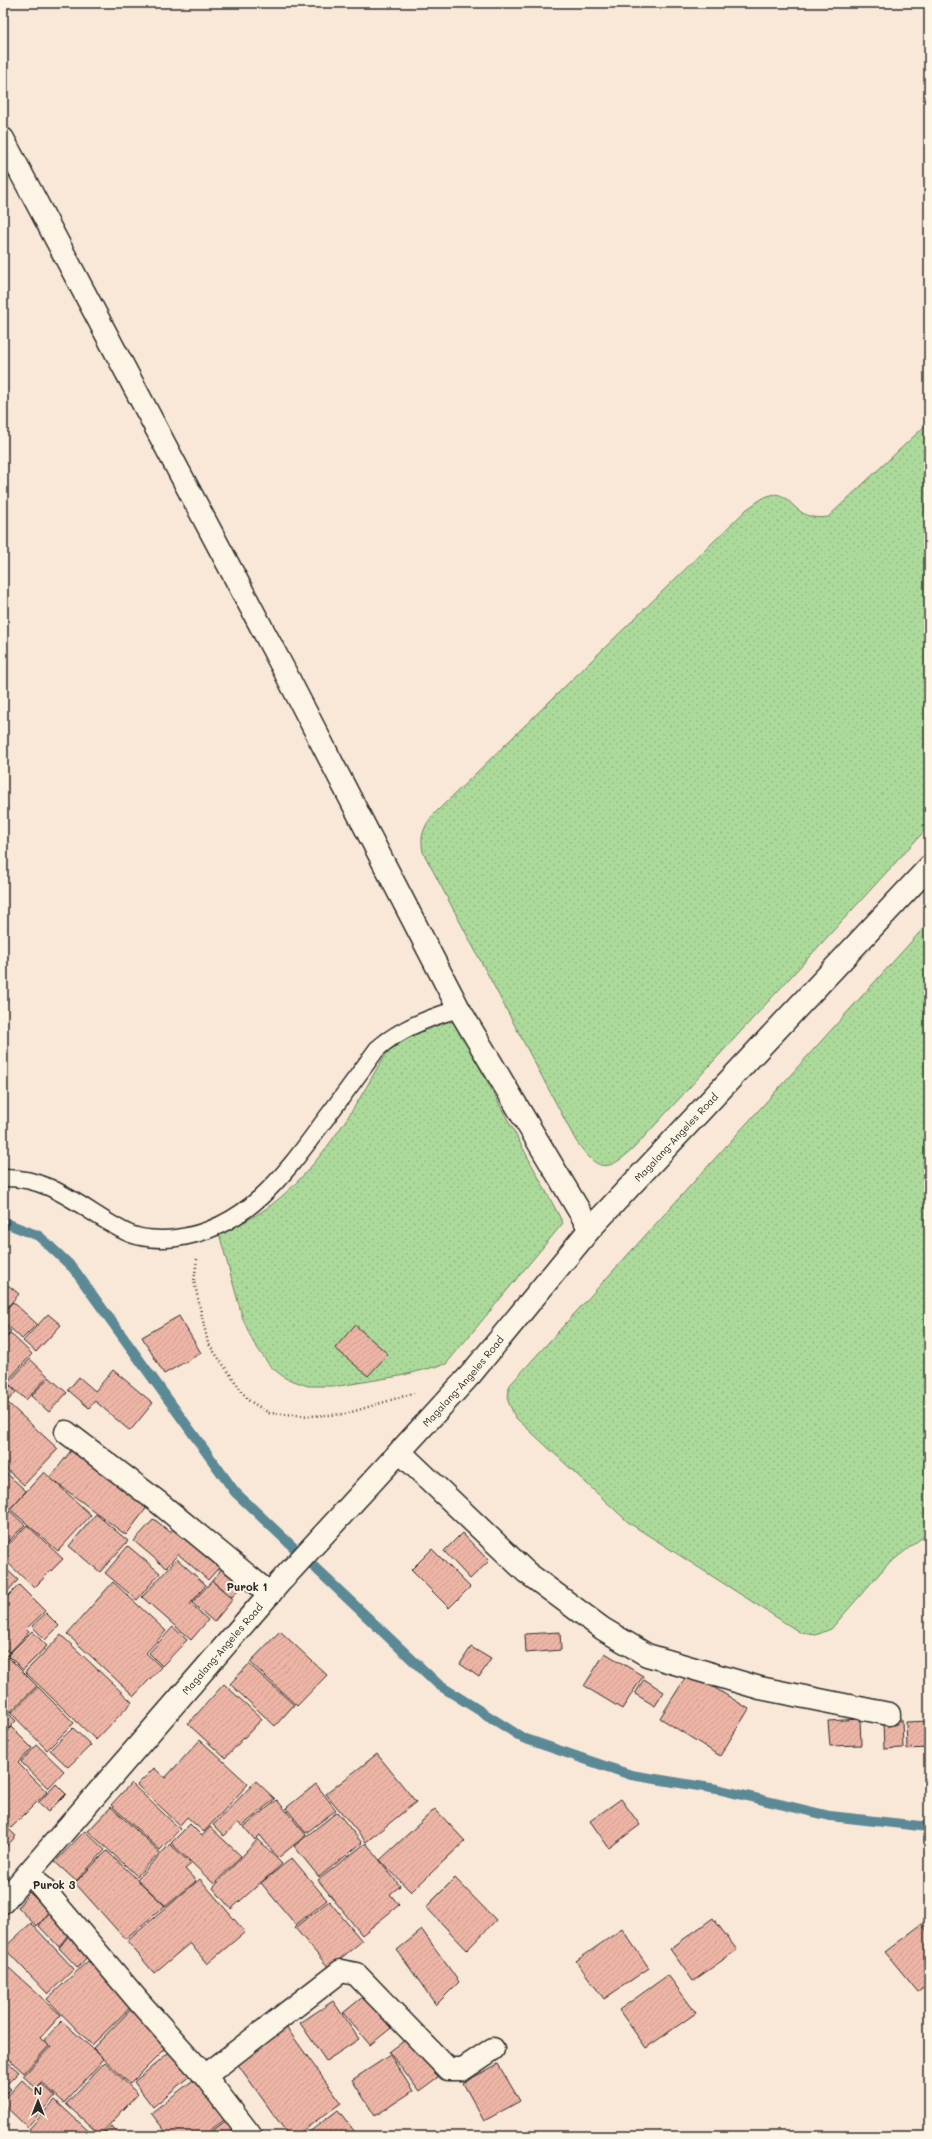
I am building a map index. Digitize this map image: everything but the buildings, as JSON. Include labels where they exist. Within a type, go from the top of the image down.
[{"type":"street","points":[[3,138],[283,668],[459,1009],[590,1229]]},
{"type":"street","name":"Magalang-Angeles Road","points":[[3,1902],[30,1873],[275,1588],[472,1374],[590,1229],[929,867]]},
{"type":"street","points":[[66,1432],[275,1588]]},
{"type":"street","points":[[400,1452],[526,1572],[604,1629],[647,1655],[760,1688],[890,1714]]},
{"type":"street","points":[[30,1873],[141,2004],[205,2076],[252,2136]]},
{"type":"street","points":[[205,2076],[341,1971],[356,1974],[448,2069],[463,2069],[493,2049]]},
{"type":"lane","points":[[3,1178],[14,1177],[53,1187],[130,1234],[164,1240],[199,1234],[226,1222],[254,1204],[288,1170],[377,1049],[391,1037],[439,1014],[459,1009]]},
{"type":"path","points":[[199,1234],[194,1281],[208,1343],[248,1400],[269,1413],[311,1416],[345,1414],[422,1391]]},
{"type":"green space","points":[[929,422],[929,826],[634,1148],[616,1162],[603,1166],[590,1158],[576,1141],[423,852],[422,837],[424,829],[432,816],[747,509],[765,497],[778,494],[807,515],[816,518],[828,517]]},
{"type":"green space","points":[[929,922],[929,1532],[886,1566],[831,1629],[816,1635],[801,1633],[629,1523],[515,1417],[508,1401],[509,1386]]},
{"type":"green space","points":[[445,1021],[456,1023],[563,1223],[446,1364],[400,1376],[339,1386],[308,1386],[285,1378],[270,1366],[253,1342],[243,1319],[218,1230],[240,1223],[261,1212],[282,1196],[301,1178],[334,1137],[349,1116],[392,1046],[407,1033],[415,1029]]},
{"type":"waterway","points":[[3,1222],[39,1236],[73,1268],[235,1492],[439,1685],[523,1738],[631,1775],[717,1789],[830,1816],[929,1827]]},
{"type":"district","name":"Purok 1","points":[[247,1587]]},
{"type":"district","name":"Purok 3","points":[[54,1885]]}]
